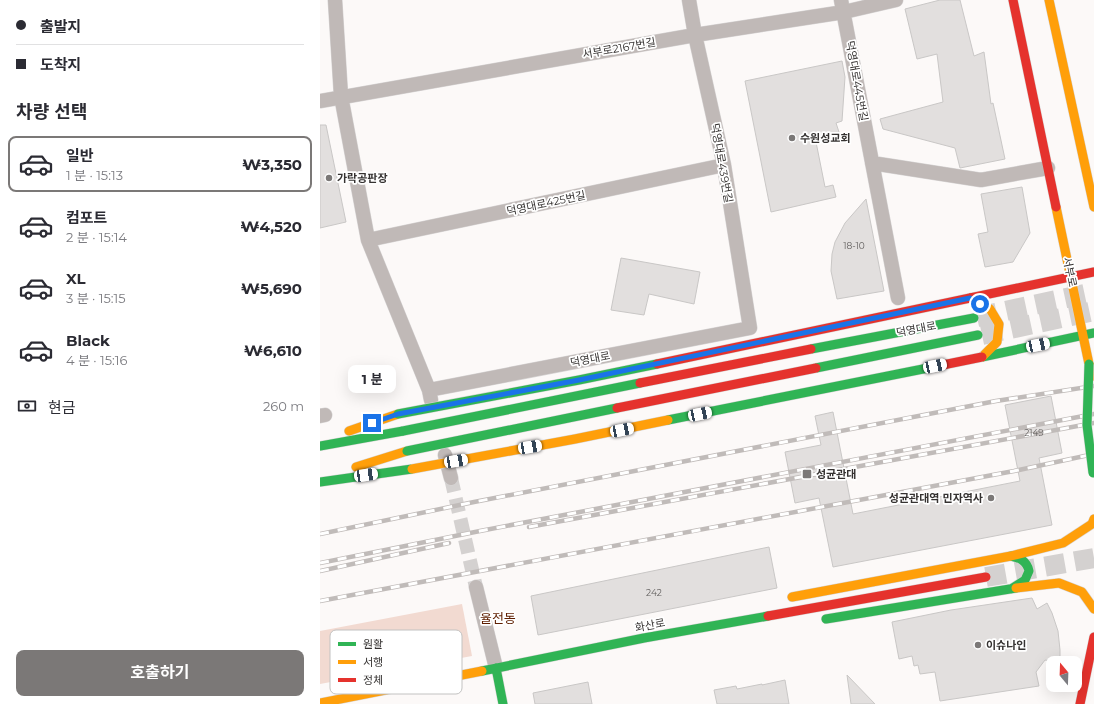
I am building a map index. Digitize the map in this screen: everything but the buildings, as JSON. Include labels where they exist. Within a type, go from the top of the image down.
[{"type":"street","points":[[335,0],[341,96],[368,240],[429,390],[451,478]]},
{"type":"street","name":"덕영대로439번길","points":[[689,0],[694,35],[724,165],[750,328]]},
{"type":"street","name":"서부로2167번길","points":[[320,101],[341,96],[694,35],[843,6],[896,0]]},
{"type":"street","name":"서부로","points":[[1013,0],[1089,364],[1094,376]]},
{"type":"street","points":[[1049,0],[1094,207]]},
{"type":"street","name":"덕영대로445번길","points":[[843,6],[898,298]]},
{"type":"street","points":[[872,163],[981,180],[1048,168]]},
{"type":"street","name":"덕영대로425번길","points":[[368,240],[724,165]]},
{"type":"street","points":[[320,442],[398,414],[579,380],[1094,272]]},
{"type":"street","points":[[970,298],[990,309],[998,324],[997,342],[982,357]]},
{"type":"street","name":"덕영대로","points":[[320,446],[403,431],[974,318]]},
{"type":"street","name":"덕영대로","points":[[429,390],[750,328]]},
{"type":"street","points":[[320,482],[412,469],[575,439],[1094,333]]},
{"type":"street","name":"덕영대로","points":[[320,479],[407,451],[978,336]]},
{"type":"street","points":[[1089,364],[1087,425],[1094,476]]},
{"type":"street","points":[[787,598],[1011,556],[1063,543],[1092,524],[1094,519]]},
{"type":"street","points":[[1011,556],[1021,559],[1027,564],[1029,571],[1025,580],[1011,589]]},
{"type":"street","name":"화산로","points":[[462,675],[644,638],[986,577]]},
{"type":"street","points":[[815,621],[1011,589],[1059,584],[1082,592],[1094,608]]},
{"type":"street","points":[[476,587],[496,668],[503,704]]},
{"type":"street","points":[[652,628],[644,638],[655,645]]},
{"type":"street","points":[[1080,704],[1094,637]]},
{"type":"street","name":"화산로","points":[[320,702],[361,694]]},
{"type":"shaded area","points":[[462,604],[472,656],[462,658],[462,630],[330,630],[330,682],[320,684],[320,631]]},
{"type":"tunnel","points":[[977,317],[1094,292]]},
{"type":"tunnel","points":[[982,335],[1094,311]]},
{"type":"tunnel","points":[[451,478],[476,587]]},
{"type":"tunnel","points":[[986,577],[1094,558]]},
{"type":"railway","points":[[320,534],[474,502],[996,401],[1094,386]]},
{"type":"railway","points":[[320,563],[1094,414]]},
{"type":"railway","points":[[529,527],[1094,423]]},
{"type":"railway","points":[[320,601],[1014,471],[1094,454]]},
{"type":"railway","points":[[320,571],[449,543]]},
{"type":"traffic: fast","points":[[811,349],[974,318]]},
{"type":"traffic: fast","points":[[982,357],[1094,333]]},
{"type":"traffic: fast","points":[[816,368],[978,335]]},
{"type":"traffic: fast","points":[[398,414],[657,364]]},
{"type":"traffic: fast","points":[[1089,364],[1087,425],[1093,473]]},
{"type":"traffic: fast","points":[[668,420],[928,368]]},
{"type":"traffic: fast","points":[[403,431],[640,383]]},
{"type":"traffic: fast","points":[[407,451],[617,408]]},
{"type":"traffic: fast","points":[[320,446],[403,431]]},
{"type":"traffic: fast","points":[[320,482],[412,469]]},
{"type":"traffic: fast","points":[[1011,556],[1023,560],[1029,571],[1025,580],[1011,589]]},
{"type":"traffic: fast","points":[[826,619],[1016,588]]},
{"type":"traffic: fast","points":[[482,671],[644,638],[768,616]]},
{"type":"traffic: fast","points":[[496,668],[503,704]]},
{"type":"traffic: slow","points":[[1049,0],[1094,207]]},
{"type":"traffic: slow","points":[[1056,207],[1089,364],[1094,376]]},
{"type":"traffic: slow","points":[[970,298],[990,309],[999,324],[997,342],[982,357]]},
{"type":"traffic: slow","points":[[349,431],[398,414]]},
{"type":"traffic: slow","points":[[412,469],[668,420]]},
{"type":"traffic: slow","points":[[356,467],[407,451]]},
{"type":"traffic: slow","points":[[792,597],[1011,556],[1063,543],[1092,524],[1094,519]]},
{"type":"traffic: slow","points":[[1016,588],[1059,583],[1082,592],[1094,609]]},
{"type":"traffic: slow","points":[[462,675],[482,671]]},
{"type":"traffic: slow","points":[[320,703],[366,694]]},
{"type":"traffic: jam","points":[[1013,0],[1056,207]]},
{"type":"traffic: jam","points":[[970,298],[1094,272]]},
{"type":"traffic: jam","points":[[657,364],[970,298]]},
{"type":"traffic: jam","points":[[640,383],[811,349]]},
{"type":"traffic: jam","points":[[928,368],[982,357]]},
{"type":"traffic: jam","points":[[617,408],[816,368]]},
{"type":"traffic: jam","points":[[768,616],[986,577]]},
{"type":"traffic: jam","points":[[1080,704],[1094,637]]},
{"type":"place","name":"수원성교회","points":[[792,138]]},
{"type":"place","name":"가락공판장","points":[[329,178]]},
{"type":"place","name":"성균관대","points":[[807,474]]},
{"type":"place","name":"성균관대역 민자역사","points":[[991,498]]},
{"type":"place","name":"이슈나인","points":[[978,645]]},
{"type":"district","name":"율전동","points":[[498,618]]},
{"type":"route","points":[[372,423],[398,414],[579,380],[970,298],[980,304]]}]
